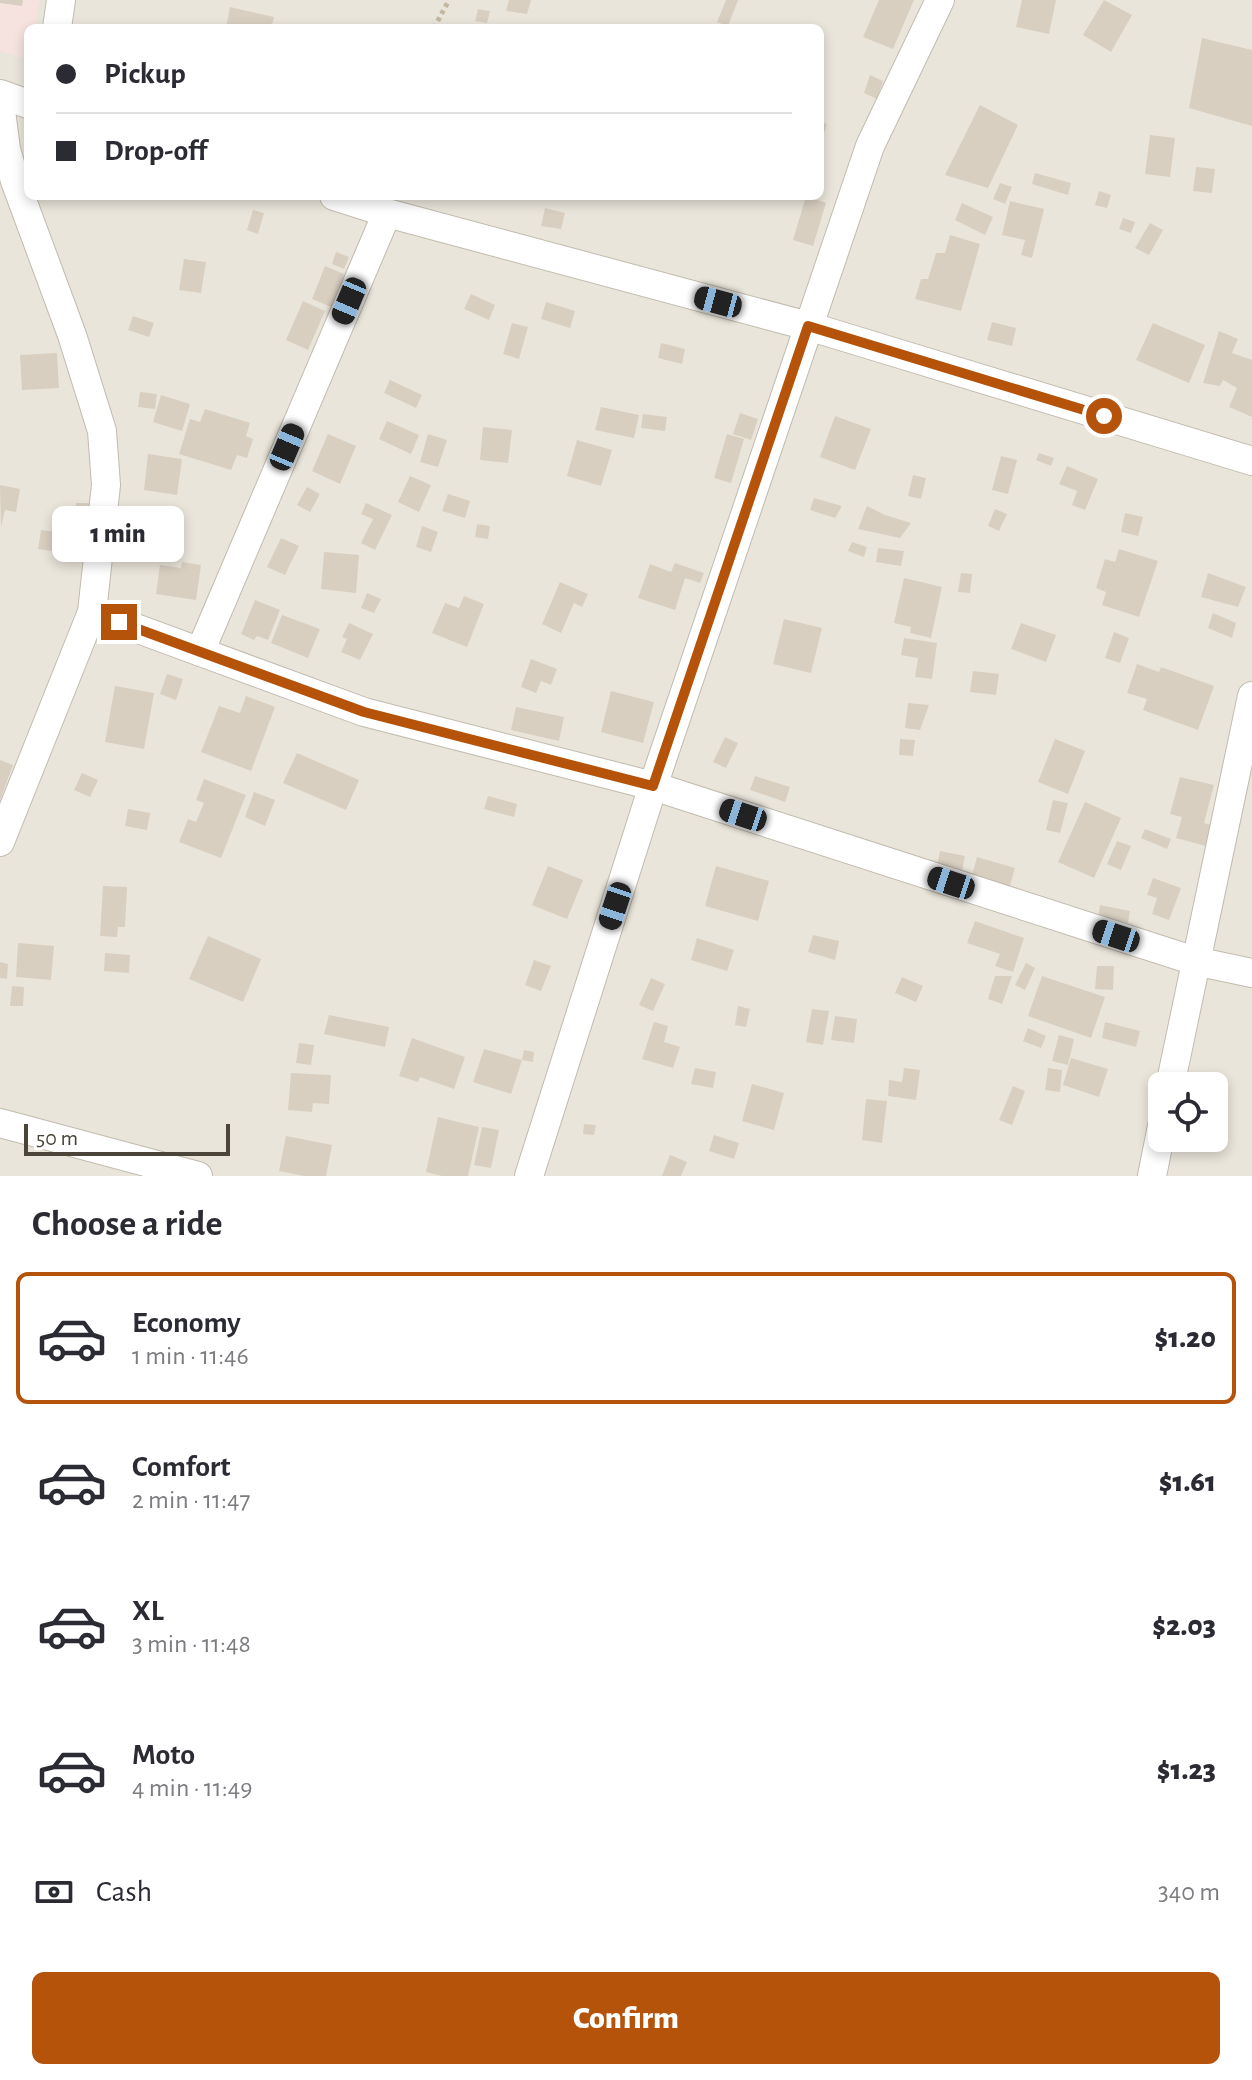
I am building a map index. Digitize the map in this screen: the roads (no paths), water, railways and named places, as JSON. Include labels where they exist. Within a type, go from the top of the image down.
[{"type":"street","points":[[58,24],[61,0]]},
{"type":"street","points":[[529,1176],[653,786],[870,146],[940,0]]},
{"type":"street","points":[[0,94],[24,103]]},
{"type":"street","points":[[0,103],[7,184],[72,335],[102,431],[106,485],[92,612],[0,842]]},
{"type":"street","points":[[346,200],[808,326],[1252,461]]},
{"type":"street","points":[[200,652],[387,213]]},
{"type":"street","points":[[92,612],[364,712],[653,786],[1195,961],[1252,973]]},
{"type":"street","points":[[1173,1072],[1252,696]]},
{"type":"street","points":[[0,1123],[198,1176]]},
{"type":"street","points":[[1152,1176],[1157,1152]]}]
